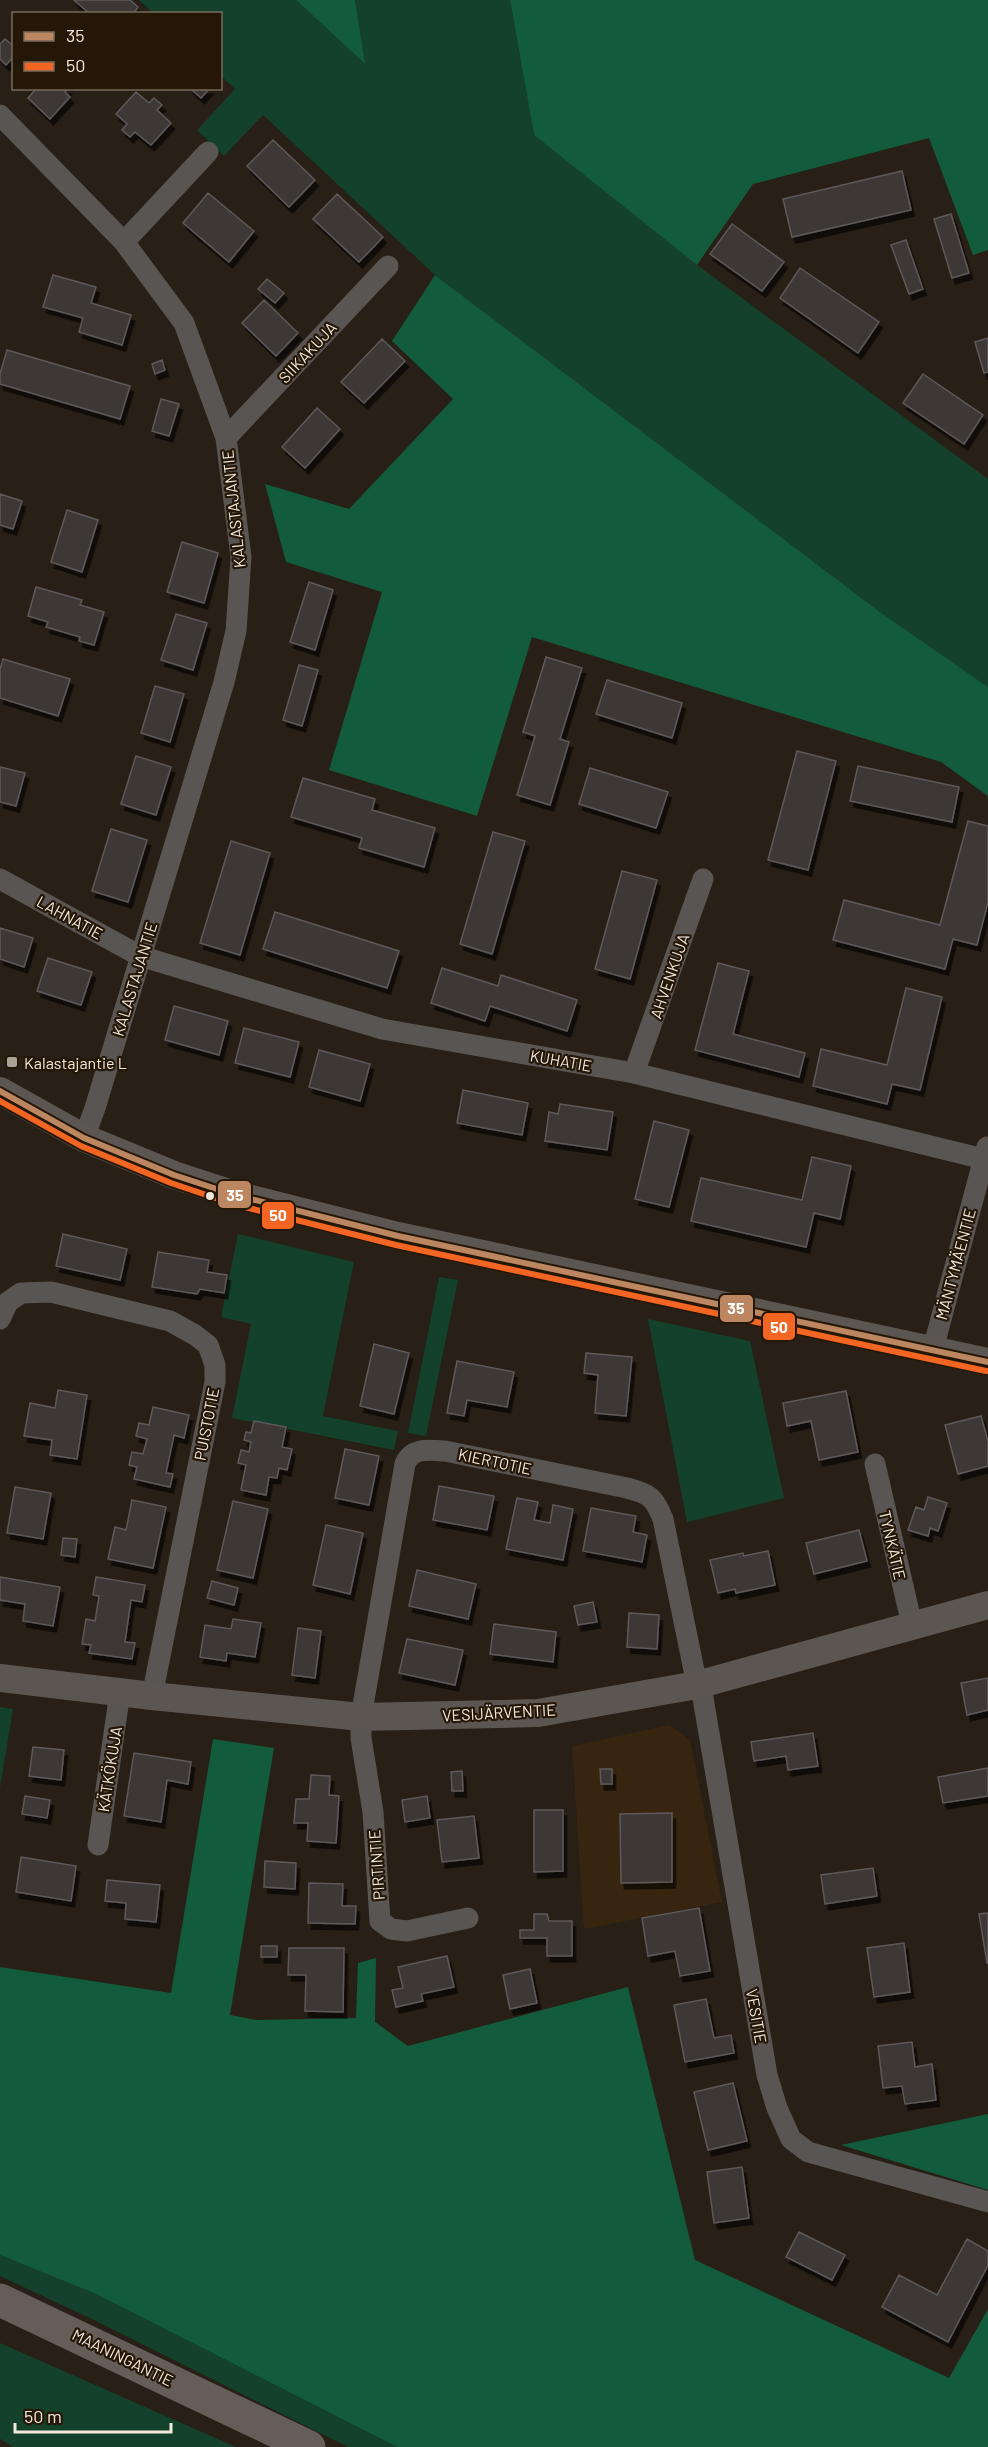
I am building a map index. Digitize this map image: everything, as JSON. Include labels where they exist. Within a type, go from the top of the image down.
[{"type":"main road","name":"MAANINGANTIE","points":[[0,2300],[309,2447]]},
{"type":"street","name":"KALASTAJANTIE","points":[[0,115],[124,242],[184,323],[226,438],[241,557],[236,631],[224,682],[84,1138]]},
{"type":"street","points":[[124,242],[208,152]]},
{"type":"street","name":"SIIKAKUJA","points":[[226,438],[388,266]]},
{"type":"street","name":"LAHNATIE","points":[[0,879],[141,956]]},
{"type":"street","name":"AHVENKUJA","points":[[634,1073],[703,879]]},
{"type":"street","name":"KUHATIE","points":[[141,956],[382,1029],[634,1073],[986,1155]]},
{"type":"street","points":[[0,1091],[84,1138],[174,1175],[268,1203],[398,1236],[988,1362]]},
{"type":"street","name":"MÄNTYMÄENTIE","points":[[933,1349],[986,1155]]},
{"type":"street","name":"PUISTOTIE","points":[[0,1319],[8,1302],[21,1293],[51,1292],[170,1321],[208,1345],[214,1365],[214,1382],[152,1696]]},
{"type":"street","name":"KIERTOTIE","points":[[361,1717],[405,1464],[408,1457],[420,1450],[445,1451],[627,1488],[645,1493],[656,1501],[663,1519],[697,1685]]},
{"type":"street","name":"TYNKÄTIE","points":[[875,1464],[912,1625]]},
{"type":"street","name":"VESIJÄRVENTIE","points":[[0,1678],[361,1717],[538,1713],[697,1685],[988,1605]]},
{"type":"street","name":"VESITIE","points":[[697,1685],[703,1698],[767,2075],[777,2108],[791,2139],[808,2151],[988,2202]]},
{"type":"street","name":"KÄTKÖKUJA","points":[[98,1845],[120,1692]]},
{"type":"street","name":"PIRTINTIE","points":[[361,1717],[361,1738],[373,1812],[380,1921],[391,1929],[407,1931],[468,1918]]},
{"type":"shaded area","points":[[669,1725],[690,1740],[722,1902],[584,1929],[572,1746]]},
{"type":"green space","points":[[139,0],[296,0],[364,63],[355,0],[510,0],[534,135],[697,265],[988,479],[988,687],[880,612],[435,275],[263,115],[224,156],[197,130],[235,89],[222,77],[222,12],[152,12]]},
{"type":"green space","points":[[296,0],[355,0],[365,64]]},
{"type":"green space","points":[[510,0],[988,0],[988,250],[973,255],[929,138],[753,184],[697,265],[534,135]]},
{"type":"green space","points":[[435,275],[880,612],[988,687],[988,796],[941,762],[532,637],[477,816],[329,770],[382,592],[286,562],[265,484],[349,509],[453,399],[392,341]]},
{"type":"green space","points":[[238,1234],[354,1262],[323,1416],[398,1431],[394,1450],[232,1418],[251,1324],[221,1317]]},
{"type":"green space","points":[[439,1277],[458,1280],[426,1436],[408,1433]]},
{"type":"green space","points":[[648,1319],[750,1341],[784,1498],[687,1522]]},
{"type":"green space","points":[[0,1707],[13,1709],[0,1788]]},
{"type":"green space","points":[[213,1739],[274,1748],[230,2015],[256,2020],[356,2018],[358,1963],[376,1958],[375,2022],[408,2046],[628,1987],[695,2260],[949,2378],[988,2309],[988,2447],[397,2447],[96,2294],[0,2255],[0,1967],[171,1993]]},
{"type":"green space","points":[[988,2114],[988,2190],[841,2145]]},
{"type":"green space","points":[[0,2255],[96,2294],[397,2447],[348,2447],[96,2321],[0,2276]]},
{"type":"green space","points":[[0,2343],[236,2447],[13,2447],[0,2439]]},
{"type":"building","points":[[74,0],[130,0],[138,7],[134,12],[88,12]]},
{"type":"building","points":[[5,39],[12,44],[12,58],[6,65],[0,59],[0,44]]},
{"type":"building","points":[[35,90],[66,90],[65,92],[70,97],[50,119],[28,98]]},
{"type":"building","points":[[192,90],[208,90],[201,98]]},
{"type":"building","points":[[136,92],[149,103],[154,98],[162,105],[157,110],[171,123],[151,145],[135,132],[130,137],[122,130],[127,124],[116,114]]},
{"type":"building","points":[[273,140],[315,180],[289,207],[247,166]]},
{"type":"building","points":[[902,171],[911,210],[792,237],[783,199]]},
{"type":"building","points":[[208,193],[254,231],[229,262],[183,223]]},
{"type":"building","points":[[337,194],[383,237],[359,262],[313,219]]},
{"type":"building","points":[[951,214],[969,273],[952,278],[934,219]]},
{"type":"building","points":[[732,224],[784,262],[762,291],[710,254]]},
{"type":"building","points":[[906,240],[923,289],[909,294],[891,245]]},
{"type":"building","points":[[800,268],[879,322],[858,353],[780,298]]},
{"type":"building","points":[[53,275],[96,287],[91,303],[131,315],[122,345],[79,332],[83,318],[43,307]]},
{"type":"building","points":[[267,279],[284,293],[275,303],[258,289]]},
{"type":"building","points":[[264,300],[298,333],[276,356],[242,323]]},
{"type":"building","points":[[988,338],[988,372],[984,373],[975,342]]},
{"type":"building","points":[[382,339],[405,361],[364,403],[341,382]]},
{"type":"building","points":[[7,350],[130,386],[120,419],[0,384],[0,374]]},
{"type":"building","points":[[162,360],[165,370],[155,374],[152,364]]},
{"type":"building","points":[[923,374],[983,415],[964,444],[903,403]]},
{"type":"building","points":[[161,399],[179,404],[169,436],[152,431]]},
{"type":"building","points":[[317,408],[340,429],[305,468],[282,447]]},
{"type":"building","points":[[0,494],[22,501],[13,529],[0,525]]},
{"type":"building","points":[[67,510],[98,520],[82,572],[51,562]]},
{"type":"building","points":[[182,542],[218,553],[204,603],[167,592]]},
{"type":"building","points":[[309,582],[333,590],[315,650],[290,642]]},
{"type":"building","points":[[36,587],[82,600],[80,605],[104,612],[94,645],[79,641],[80,637],[46,627],[48,622],[28,616]]},
{"type":"building","points":[[176,614],[207,623],[193,670],[161,660]]},
{"type":"building","points":[[546,657],[582,668],[560,739],[569,742],[550,805],[517,795],[535,736],[523,732]]},
{"type":"building","points":[[3,659],[70,679],[58,716],[0,698],[0,669]]},
{"type":"building","points":[[299,665],[318,670],[302,726],[283,720]]},
{"type":"building","points":[[607,680],[682,703],[672,738],[596,714]]},
{"type":"building","points":[[155,686],[184,694],[170,742],[141,733]]},
{"type":"building","points":[[797,751],[836,761],[808,870],[768,860]]},
{"type":"building","points":[[136,756],[171,767],[156,815],[121,804]]},
{"type":"building","points":[[858,766],[959,787],[952,822],[850,801]]},
{"type":"building","points":[[0,767],[25,773],[16,806],[0,802]]},
{"type":"building","points":[[590,768],[668,792],[656,828],[579,804]]},
{"type":"building","points":[[303,778],[375,799],[372,810],[435,828],[424,867],[359,848],[362,838],[291,817]]},
{"type":"building","points":[[968,821],[988,826],[988,902],[977,945],[953,939],[945,969],[833,940],[844,900],[940,925]]},
{"type":"building","points":[[111,829],[147,840],[128,902],[92,891]]},
{"type":"building","points":[[493,832],[525,841],[492,954],[460,944]]},
{"type":"building","points":[[231,841],[270,853],[240,955],[200,943]]},
{"type":"building","points":[[622,871],[657,880],[630,979],[595,969]]},
{"type":"building","points":[[275,912],[399,951],[387,988],[263,949]]},
{"type":"building","points":[[0,928],[33,938],[24,967],[0,959]]},
{"type":"building","points":[[48,958],[92,972],[81,1005],[37,991]]},
{"type":"building","points":[[718,963],[749,971],[733,1034],[805,1053],[799,1077],[695,1050]]},
{"type":"building","points":[[442,968],[498,986],[501,975],[577,1000],[567,1031],[490,1006],[485,1021],[431,1003]]},
{"type":"building","points":[[906,988],[942,997],[920,1090],[892,1084],[887,1104],[813,1086],[821,1049],[887,1065]]},
{"type":"building","points":[[174,1006],[228,1021],[219,1055],[165,1040]]},
{"type":"building","points":[[244,1028],[299,1042],[290,1077],[235,1063]]},
{"type":"building","points":[[319,1050],[370,1064],[360,1101],[309,1087]]},
{"type":"building","points":[[463,1090],[528,1103],[522,1135],[457,1123]]},
{"type":"building","points":[[560,1104],[613,1112],[607,1150],[545,1141],[549,1112],[558,1114]]},
{"type":"building","points":[[654,1121],[689,1130],[669,1207],[635,1199]]},
{"type":"building","points":[[812,1157],[851,1166],[840,1219],[814,1213],[806,1247],[691,1221],[701,1178],[802,1200]]},
{"type":"building","points":[[63,1234],[127,1249],[120,1280],[56,1266]]},
{"type":"building","points":[[158,1252],[209,1260],[207,1272],[227,1275],[224,1293],[200,1289],[197,1294],[152,1287]]},
{"type":"building","points":[[374,1344],[409,1353],[394,1414],[360,1406]]},
{"type":"building","points":[[586,1353],[632,1357],[626,1416],[595,1413],[598,1375],[584,1373]]},
{"type":"building","points":[[457,1361],[514,1372],[507,1407],[467,1400],[464,1416],[447,1413]]},
{"type":"building","points":[[58,1390],[87,1395],[77,1459],[50,1455],[52,1440],[24,1436],[30,1403],[55,1408]]},
{"type":"building","points":[[846,1391],[858,1452],[819,1460],[811,1421],[787,1426],[783,1403]]},
{"type":"building","points":[[153,1407],[189,1415],[184,1438],[174,1435],[166,1473],[173,1474],[170,1487],[134,1479],[137,1467],[129,1465],[132,1452],[143,1454],[147,1439],[136,1436],[139,1423],[149,1425]]},
{"type":"building","points":[[981,1416],[988,1441],[988,1466],[958,1474],[945,1425]]},
{"type":"building","points":[[254,1421],[286,1427],[282,1447],[292,1449],[287,1470],[279,1468],[277,1478],[269,1477],[266,1495],[241,1490],[246,1465],[238,1463],[241,1450],[249,1452],[251,1442],[244,1440],[246,1432],[251,1433]]},
{"type":"building","points":[[345,1449],[379,1456],[369,1505],[335,1498]]},
{"type":"building","points":[[439,1486],[494,1496],[487,1530],[433,1520]]},
{"type":"building","points":[[15,1487],[51,1493],[43,1539],[7,1533]]},
{"type":"building","points":[[928,1497],[947,1503],[938,1531],[930,1528],[928,1536],[908,1530],[916,1507],[924,1510]]},
{"type":"building","points":[[517,1498],[538,1502],[534,1520],[550,1523],[553,1505],[573,1509],[563,1560],[506,1549]]},
{"type":"building","points":[[132,1500],[166,1507],[153,1568],[108,1559],[115,1527],[126,1530]]},
{"type":"building","points":[[233,1501],[268,1509],[253,1578],[217,1570]]},
{"type":"building","points":[[591,1508],[636,1516],[633,1532],[647,1535],[642,1562],[583,1551]]},
{"type":"building","points":[[326,1525],[363,1533],[350,1594],[313,1585]]},
{"type":"building","points":[[859,1530],[867,1561],[814,1574],[806,1543]]},
{"type":"building","points":[[63,1538],[77,1539],[75,1557],[61,1555]]},
{"type":"building","points":[[768,1551],[775,1585],[736,1593],[735,1589],[718,1593],[710,1560],[743,1553],[744,1556]]},
{"type":"building","points":[[417,1570],[476,1584],[468,1619],[409,1606]]},
{"type":"building","points":[[0,1577],[60,1587],[53,1626],[23,1621],[25,1604],[0,1600]]},
{"type":"building","points":[[96,1577],[145,1585],[142,1602],[131,1600],[125,1642],[135,1643],[132,1659],[89,1653],[91,1645],[82,1644],[86,1619],[95,1621],[99,1596],[93,1595]]},
{"type":"building","points":[[212,1581],[238,1588],[234,1605],[207,1598]]},
{"type":"building","points":[[593,1602],[597,1622],[578,1625],[574,1606]]},
{"type":"building","points":[[629,1613],[659,1615],[657,1649],[627,1647]]},
{"type":"building","points":[[233,1619],[261,1623],[255,1657],[227,1653],[226,1661],[200,1657],[205,1625],[231,1629]]},
{"type":"building","points":[[494,1624],[556,1632],[553,1662],[490,1654]]},
{"type":"building","points":[[298,1628],[321,1631],[315,1678],[292,1675]]},
{"type":"building","points":[[407,1639],[463,1650],[455,1685],[399,1673]]},
{"type":"building","points":[[988,1678],[988,1710],[967,1715],[961,1683]]},
{"type":"building","points":[[813,1733],[818,1766],[788,1770],[786,1756],[754,1761],[751,1742]]},
{"type":"building","points":[[33,1747],[64,1750],[61,1780],[29,1776]]},
{"type":"building","points":[[134,1753],[191,1762],[188,1784],[167,1780],[161,1822],[124,1816]]},
{"type":"building","points":[[988,1768],[988,1796],[943,1803],[938,1777]]},
{"type":"building","points":[[600,1769],[612,1769],[612,1784],[601,1784]]},
{"type":"building","points":[[462,1771],[463,1791],[452,1791],[451,1772]]},
{"type":"building","points":[[311,1775],[330,1776],[329,1795],[339,1796],[336,1843],[307,1841],[308,1823],[294,1823],[296,1799],[309,1799]]},
{"type":"building","points":[[25,1796],[50,1800],[47,1818],[22,1814]]},
{"type":"building","points":[[427,1796],[430,1818],[405,1822],[402,1800]]},
{"type":"building","points":[[534,1810],[563,1810],[563,1871],[534,1872]]},
{"type":"building","points":[[672,1813],[672,1882],[621,1883],[620,1814]]},
{"type":"building","points":[[474,1816],[479,1858],[442,1862],[437,1820]]},
{"type":"building","points":[[21,1857],[76,1866],[71,1901],[16,1892]]},
{"type":"building","points":[[265,1861],[296,1863],[295,1889],[264,1887]]},
{"type":"building","points":[[873,1868],[877,1896],[825,1904],[821,1875]]},
{"type":"building","points":[[107,1880],[160,1885],[156,1922],[125,1919],[126,1903],[105,1901]]},
{"type":"building","points":[[309,1883],[343,1884],[342,1906],[356,1906],[355,1924],[308,1923]]},
{"type":"building","points":[[699,1908],[710,1971],[680,1976],[675,1951],[648,1956],[642,1918]]},
{"type":"building","points":[[988,1913],[988,1963],[987,1963],[979,1914]]},
{"type":"building","points":[[534,1914],[547,1914],[549,1921],[572,1921],[572,1956],[547,1956],[547,1938],[520,1938],[520,1930],[534,1930]]},
{"type":"building","points":[[904,1943],[910,1992],[874,1997],[867,1948]]},
{"type":"building","points":[[261,1946],[277,1946],[277,1957],[261,1957]]},
{"type":"building","points":[[289,1948],[344,1948],[343,2012],[305,2011],[306,1975],[288,1975]]},
{"type":"building","points":[[447,1956],[454,1987],[421,1994],[423,2001],[396,2007],[392,1990],[403,1988],[398,1967]]},
{"type":"building","points":[[530,1969],[537,2003],[510,2009],[503,1975]]},
{"type":"building","points":[[706,1999],[714,2038],[731,2035],[734,2053],[685,2062],[674,2005]]},
{"type":"building","points":[[912,2042],[915,2067],[932,2064],[936,2100],[905,2104],[902,2086],[883,2088],[878,2046]]},
{"type":"building","points":[[733,2083],[747,2141],[708,2150],[694,2092]]},
{"type":"building","points":[[742,2167],[749,2218],[714,2223],[707,2172]]},
{"type":"building","points":[[799,2232],[845,2255],[832,2280],[786,2257]]},
{"type":"building","points":[[967,2239],[988,2251],[988,2265],[948,2342],[882,2307],[899,2275],[937,2295]]},
{"type":"transit line","name":"35","points":[[0,1091],[84,1138],[174,1175],[235,1195],[398,1236],[988,1362]]},
{"type":"transit line","name":"50","points":[[0,1101],[81,1146],[171,1183],[233,1204],[396,1245],[986,1371]]},
{"type":"place","name":"Kalastajantie L","points":[[12,1062]]}]
